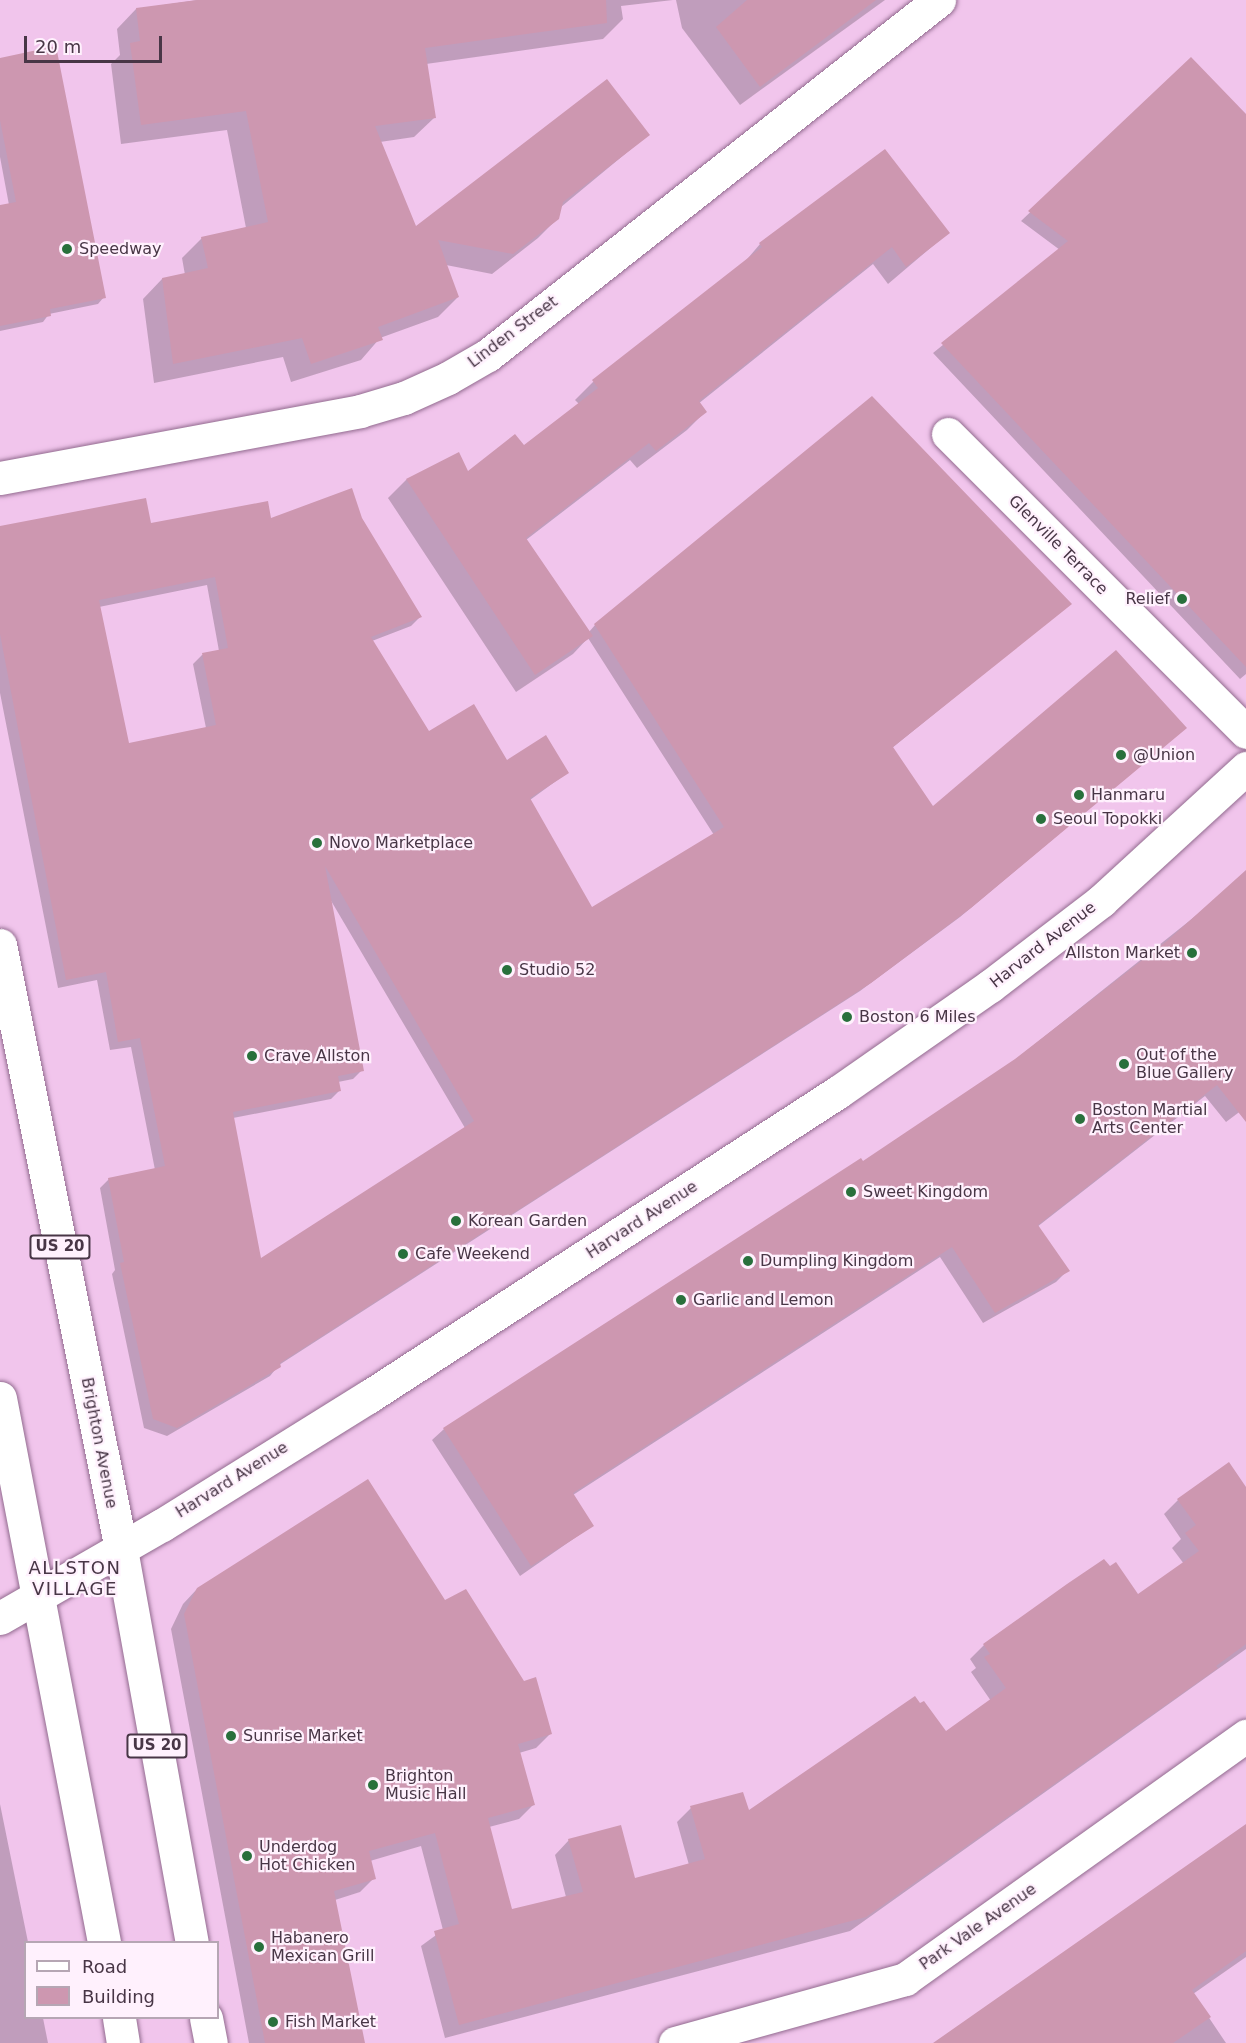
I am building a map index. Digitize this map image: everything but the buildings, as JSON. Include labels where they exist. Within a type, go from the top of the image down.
[{"type":"main road","name":"Linden Street","points":[[0,478],[360,411],[404,398],[448,378],[488,355],[939,0]]},
{"type":"main road","name":"Glenville Terrace","points":[[948,434],[1246,732]]},
{"type":"main road","name":"Harvard Avenue","points":[[0,1618],[121,1549],[478,1326],[838,1092],[990,986],[1101,901],[1246,768]]},
{"type":"main road","name":"Brighton Avenue","points":[[0,945],[121,1549],[192,1941]]},
{"type":"main road","points":[[0,1398],[104,1941]]},
{"type":"main road","name":"Park Vale Avenue","points":[[675,2043],[905,1979],[1246,1736]]},
{"type":"main road","points":[[118,2019],[123,2043]]},
{"type":"main road","points":[[206,2019],[211,2043]]},
{"type":"place","name":"Speedway","points":[[67,249]]},
{"type":"place","name":"Relief","points":[[1182,599]]},
{"type":"place","name":"@Union","points":[[1121,755]]},
{"type":"place","name":"Hanmaru","points":[[1079,795]]},
{"type":"place","name":"Seoul Topokki","points":[[1041,819]]},
{"type":"place","name":"Novo Marketplace","points":[[317,843]]},
{"type":"place","name":"Allston Market","points":[[1192,953]]},
{"type":"place","name":"Studio 52","points":[[507,970]]},
{"type":"place","name":"Boston 6 Miles","points":[[847,1017]]},
{"type":"place","name":"Crave Allston","points":[[252,1056]]},
{"type":"place","name":"Out of the Blue Gallery","points":[[1124,1064]]},
{"type":"place","name":"Boston Martial Arts Center","points":[[1080,1119]]},
{"type":"place","name":"Sweet Kingdom","points":[[851,1192]]},
{"type":"place","name":"Korean Garden","points":[[456,1221]]},
{"type":"place","name":"Cafe Weekend","points":[[403,1254]]},
{"type":"place","name":"Dumpling Kingdom","points":[[748,1261]]},
{"type":"place","name":"Garlic and Lemon","points":[[681,1300]]},
{"type":"place","name":"Sunrise Market","points":[[231,1736]]},
{"type":"place","name":"Brighton Music Hall","points":[[373,1785]]},
{"type":"place","name":"Underdog Hot Chicken","points":[[247,1856]]},
{"type":"place","name":"Habanero Mexican Grill","points":[[259,1947]]},
{"type":"place","name":"Fish Market","points":[[273,2022]]},
{"type":"district","name":"ALLSTON VILLAGE","points":[[75,1579]]}]
